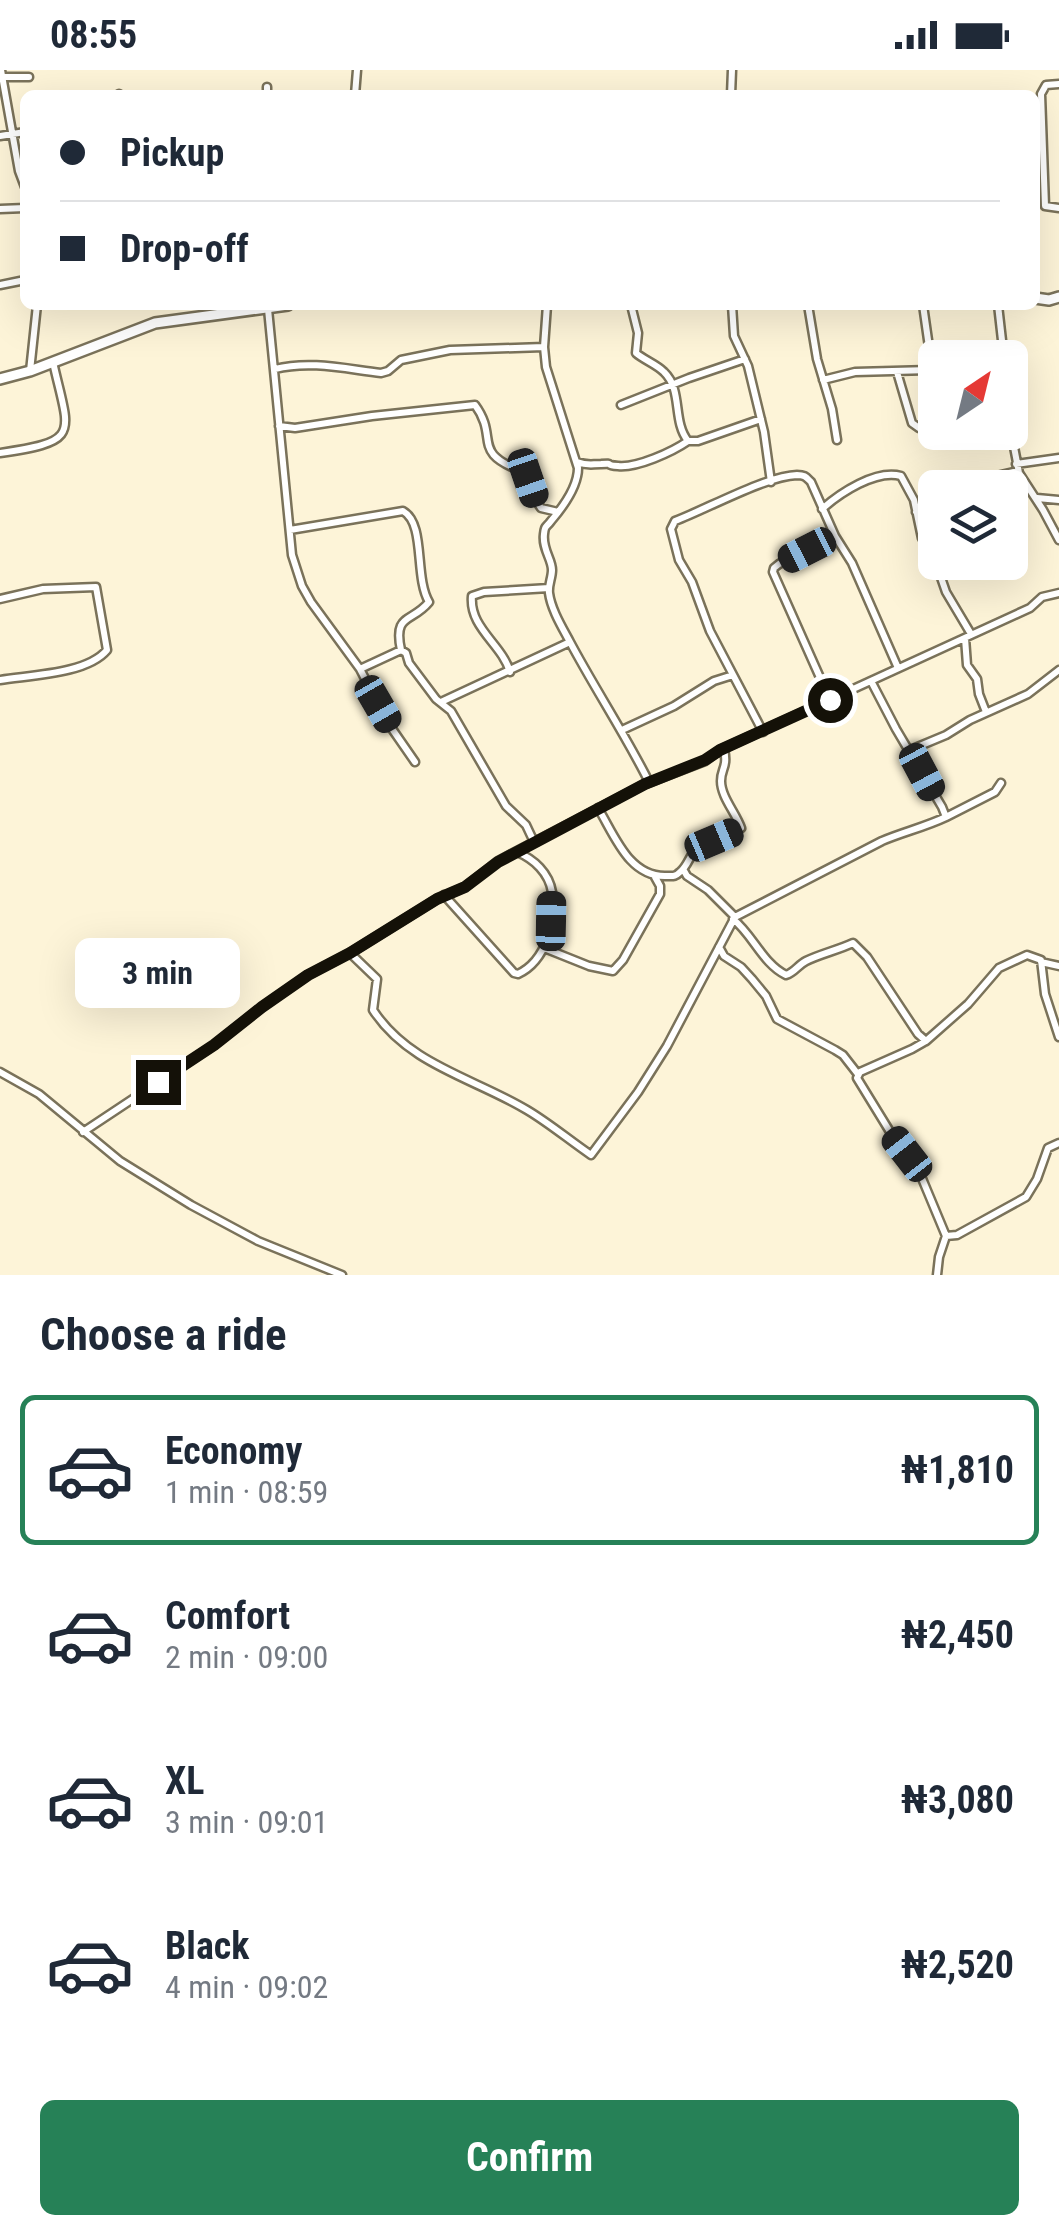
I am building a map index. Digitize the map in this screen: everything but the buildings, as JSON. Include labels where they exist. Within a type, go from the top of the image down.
[{"type":"street","points":[[20,174],[1,75],[29,77]]},
{"type":"street","points":[[1059,84],[1046,85],[1041,94],[1045,206],[1059,208]]},
{"type":"street","points":[[0,136],[20,133]]},
{"type":"street","points":[[30,370],[36,310]]},
{"type":"street","points":[[0,380],[156,323],[242,310]]},
{"type":"street","points":[[268,310],[292,555],[302,586],[360,668],[388,722],[415,762]]},
{"type":"street","points":[[546,310],[546,367],[578,478],[543,536],[552,567],[552,604],[586,674],[649,782]]},
{"type":"street","points":[[632,310],[638,333],[636,353],[666,373],[673,386],[680,428],[688,441]]},
{"type":"street","points":[[732,310],[734,336],[761,419],[771,482]]},
{"type":"street","points":[[809,310],[837,440]]},
{"type":"street","points":[[823,380],[855,372],[922,372],[932,368],[924,310]]},
{"type":"street","points":[[999,310],[1002,340]]},
{"type":"street","points":[[275,370],[291,365],[317,365],[381,374],[400,360],[450,350],[544,347]]},
{"type":"street","points":[[621,405],[744,359]]},
{"type":"street","points":[[0,454],[56,441],[66,429],[53,362]]},
{"type":"street","points":[[898,372],[912,423],[918,428]]},
{"type":"street","points":[[279,426],[295,428],[475,406],[496,458],[524,472],[541,508],[558,512]]},
{"type":"street","points":[[576,462],[589,467],[603,463],[620,467],[650,460],[688,441],[761,419]]},
{"type":"street","points":[[1014,450],[1017,468],[1059,540]]},
{"type":"street","points":[[1011,470],[1059,458]]},
{"type":"street","points":[[822,509],[838,494],[863,482],[894,473],[904,480],[922,538],[968,636],[966,665],[977,679],[986,712]]},
{"type":"street","points":[[763,732],[710,632],[692,582],[679,560],[671,530],[676,521],[771,482],[804,476],[811,482],[835,536],[852,562],[898,668]]},
{"type":"street","points":[[1036,498],[1059,500]]},
{"type":"street","points":[[290,530],[403,511],[413,518],[421,585],[430,602],[401,623],[398,637],[402,650],[440,702],[451,710],[506,806],[522,820],[534,842]]},
{"type":"street","points":[[830,700],[773,572],[779,564],[835,536]]},
{"type":"street","points":[[0,599],[43,589],[96,587],[108,650],[100,660],[84,666],[0,680]]},
{"type":"street","points":[[510,672],[500,651],[477,622],[472,596],[549,588]]},
{"type":"street","points":[[82,1132],[214,1045],[308,975],[444,895],[465,887],[534,842],[649,782],[705,760],[1030,608],[1046,595],[1059,593]]},
{"type":"street","points":[[440,702],[570,642]]},
{"type":"street","points":[[360,668],[402,650]]},
{"type":"street","points":[[910,750],[1028,694],[1059,670]]},
{"type":"street","points":[[622,730],[674,706],[714,681],[733,675]]},
{"type":"street","points":[[871,681],[946,817]]},
{"type":"street","points":[[598,808],[636,867],[645,874],[675,876],[696,848],[741,828],[720,780],[726,765],[724,748]]},
{"type":"street","points":[[350,953],[377,978],[373,1010],[399,1042],[424,1059],[526,1109],[591,1155],[668,1046],[734,918],[882,841],[946,817],[995,792],[1001,783]]},
{"type":"street","points":[[444,895],[514,973],[528,970],[544,948],[551,921],[552,891],[535,861],[516,852]]},
{"type":"street","points":[[684,869],[686,876],[708,890],[745,929],[771,966],[786,975],[807,960],[853,943],[868,957],[926,1041]]},
{"type":"street","points":[[544,948],[607,971],[618,968],[660,894],[654,876]]},
{"type":"street","points":[[718,946],[724,956],[752,978],[778,1019],[835,1050],[858,1074],[859,1082],[892,1135],[916,1164],[946,1236],[936,1275]]},
{"type":"street","points":[[858,1074],[926,1041],[968,1004],[999,968],[1027,955],[1059,966]]},
{"type":"street","points":[[1041,962],[1045,994],[1059,1038]]},
{"type":"street","points":[[0,1072],[39,1094],[120,1161],[191,1205],[258,1241],[342,1275]]},
{"type":"street","points":[[946,1236],[957,1235],[1026,1197],[1048,1148],[1059,1143]]},
{"type":"route","points":[[158,1082],[308,975],[437,899],[465,887],[498,862],[645,784],[714,756],[830,700]]}]
